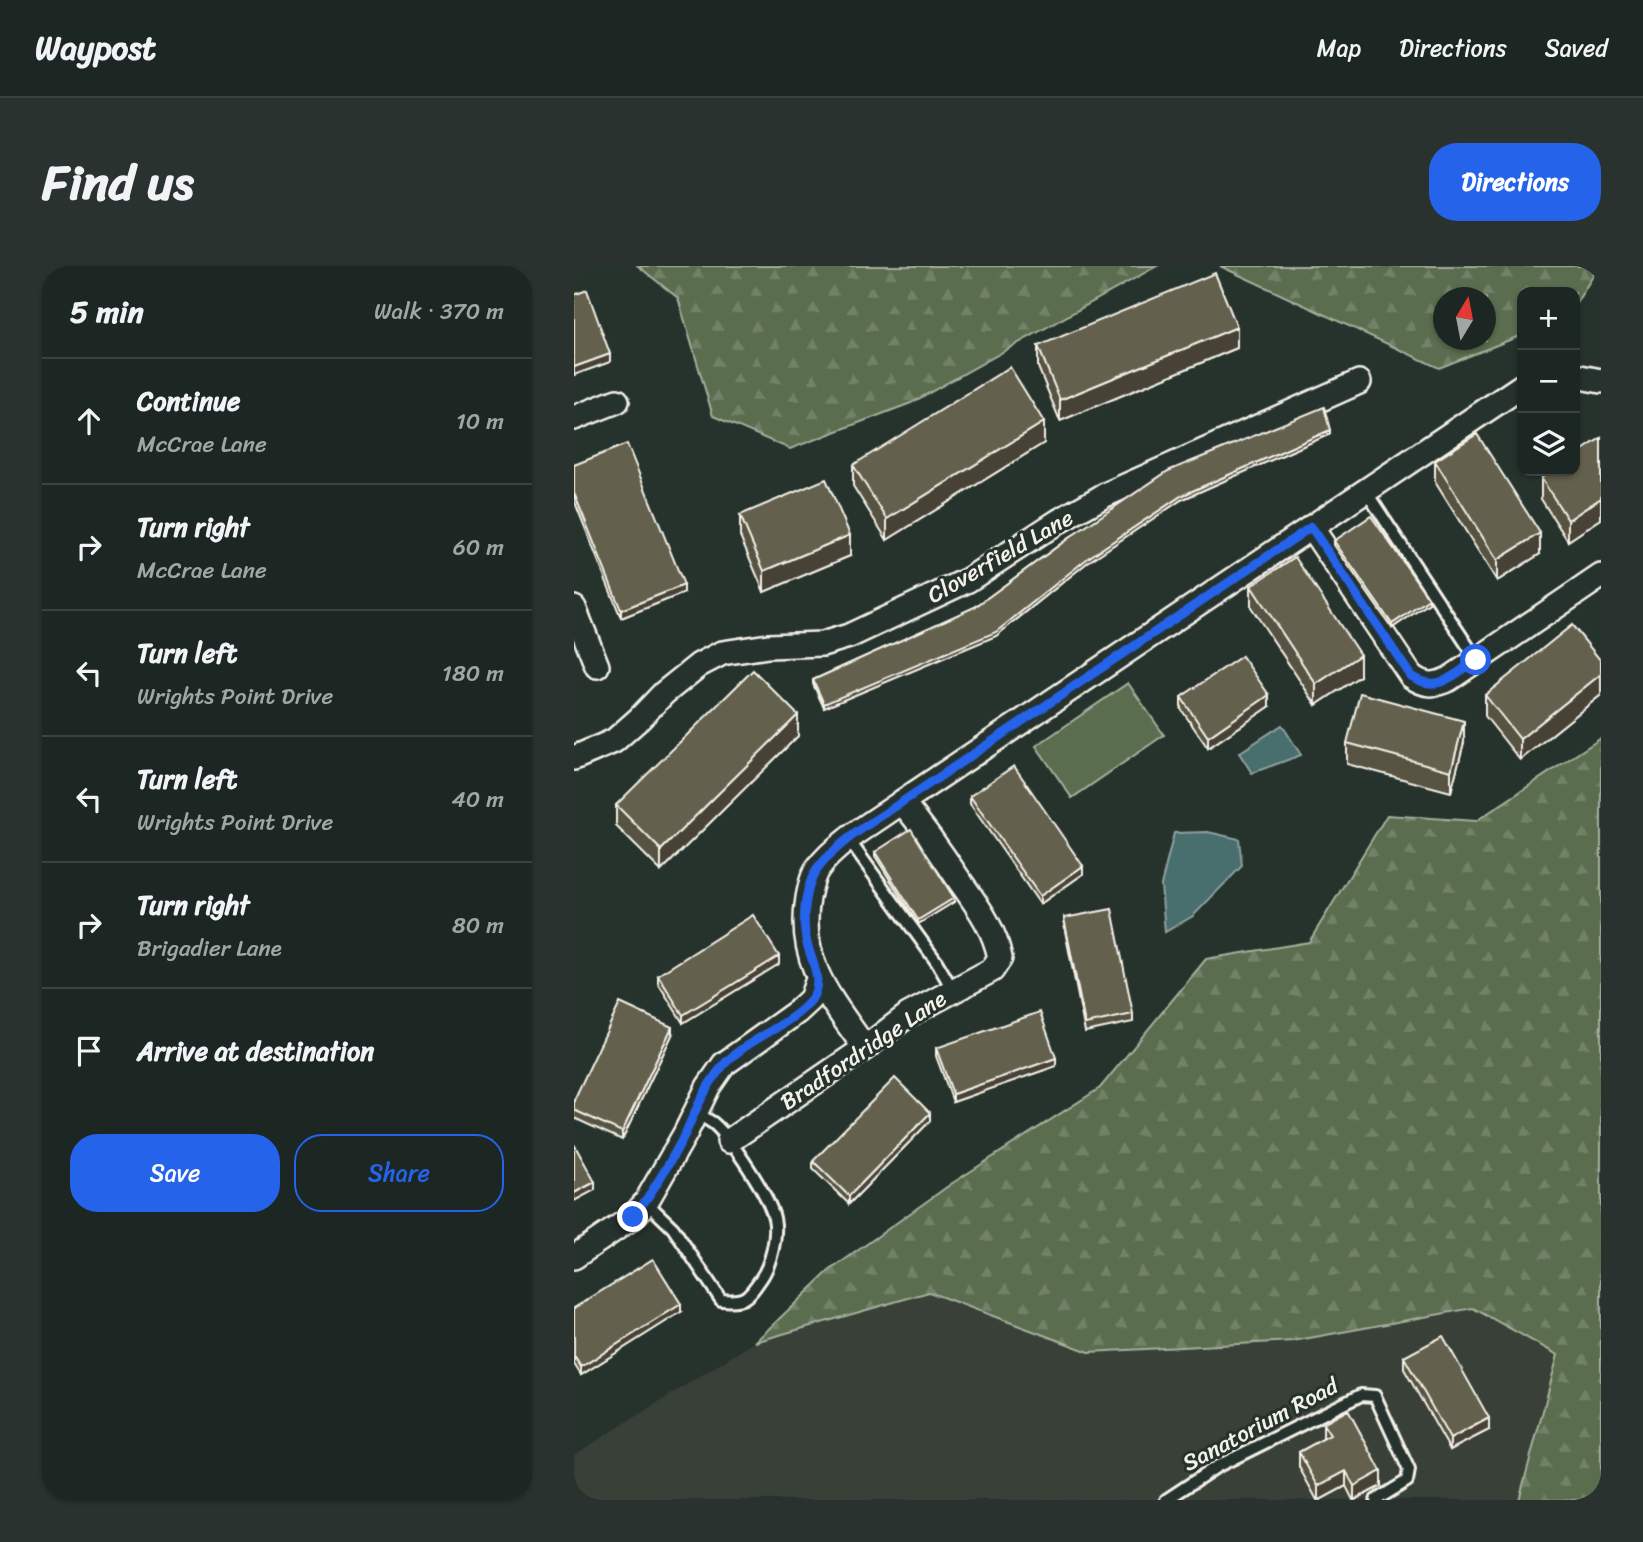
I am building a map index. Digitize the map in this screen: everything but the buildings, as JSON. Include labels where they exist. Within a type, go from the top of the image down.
[{"type":"street","points":[[1580,377],[1601,381]]},
{"type":"street","name":"Cloverfield Lane","points":[[574,758],[614,741],[664,692],[699,665],[722,653],[768,646],[822,644],[849,636],[968,580],[1059,521],[1105,495],[1359,382]]},
{"type":"street","points":[[865,1048],[818,979],[806,939],[805,917],[817,868],[848,839],[902,802],[1517,389]]},
{"type":"street","points":[[574,418],[617,401]]},
{"type":"street","points":[[1311,527],[1411,676],[1422,684],[1436,685],[1601,576]]},
{"type":"street","points":[[574,608],[597,666]]},
{"type":"street","name":"Bradfordridge Lane","points":[[729,1141],[908,1016],[992,970],[1000,958],[997,940],[987,920],[925,829],[902,802]]},
{"type":"street","points":[[574,1257],[633,1217],[646,1202],[708,1087],[724,1064],[797,1012],[811,999],[818,979]]},
{"type":"lane","points":[[1365,490],[1476,660]]},
{"type":"lane","points":[[848,839],[936,961],[953,990]]},
{"type":"lane","points":[[646,1202],[673,1227],[721,1300],[739,1301],[750,1295],[765,1273],[772,1246],[775,1221],[770,1204],[729,1141],[713,1124],[694,1112]]},
{"type":"lane","name":"Sanatorium Road","points":[[1166,1500],[1216,1466],[1361,1395],[1375,1396],[1409,1470],[1407,1481],[1376,1500]]},
{"type":"shaded area","points":[[929,1292],[1089,1352],[1293,1341],[1473,1308],[1559,1355],[1519,1500],[574,1500],[574,1455],[755,1342]]},
{"type":"green space","points":[[638,266],[1157,266],[911,403],[790,449],[713,416],[678,298]]},
{"type":"green space","points":[[1220,266],[1599,266],[1580,297],[1580,287],[1517,287],[1517,337],[1496,345],[1496,287],[1433,287],[1433,350],[1484,350],[1439,368]]},
{"type":"green space","points":[[1128,683],[1164,735],[1072,798],[1036,746]]},
{"type":"green space","points":[[1601,738],[1601,1500],[1519,1500],[1558,1355],[1473,1308],[1293,1341],[1089,1352],[929,1292],[755,1342],[829,1271],[951,1184],[1100,1088],[1206,959],[1309,942],[1387,815],[1476,821]]},
{"type":"water","points":[[1282,725],[1301,755],[1252,773],[1239,753]]},
{"type":"water","points":[[1208,832],[1239,839],[1242,866],[1193,916],[1165,932],[1161,885],[1174,833]]},
{"type":"route","points":[[633,1217],[646,1202],[708,1087],[724,1064],[811,999],[818,979],[806,939],[805,917],[817,868],[848,839],[1311,527],[1411,676],[1422,684],[1436,685],[1476,660]]}]
